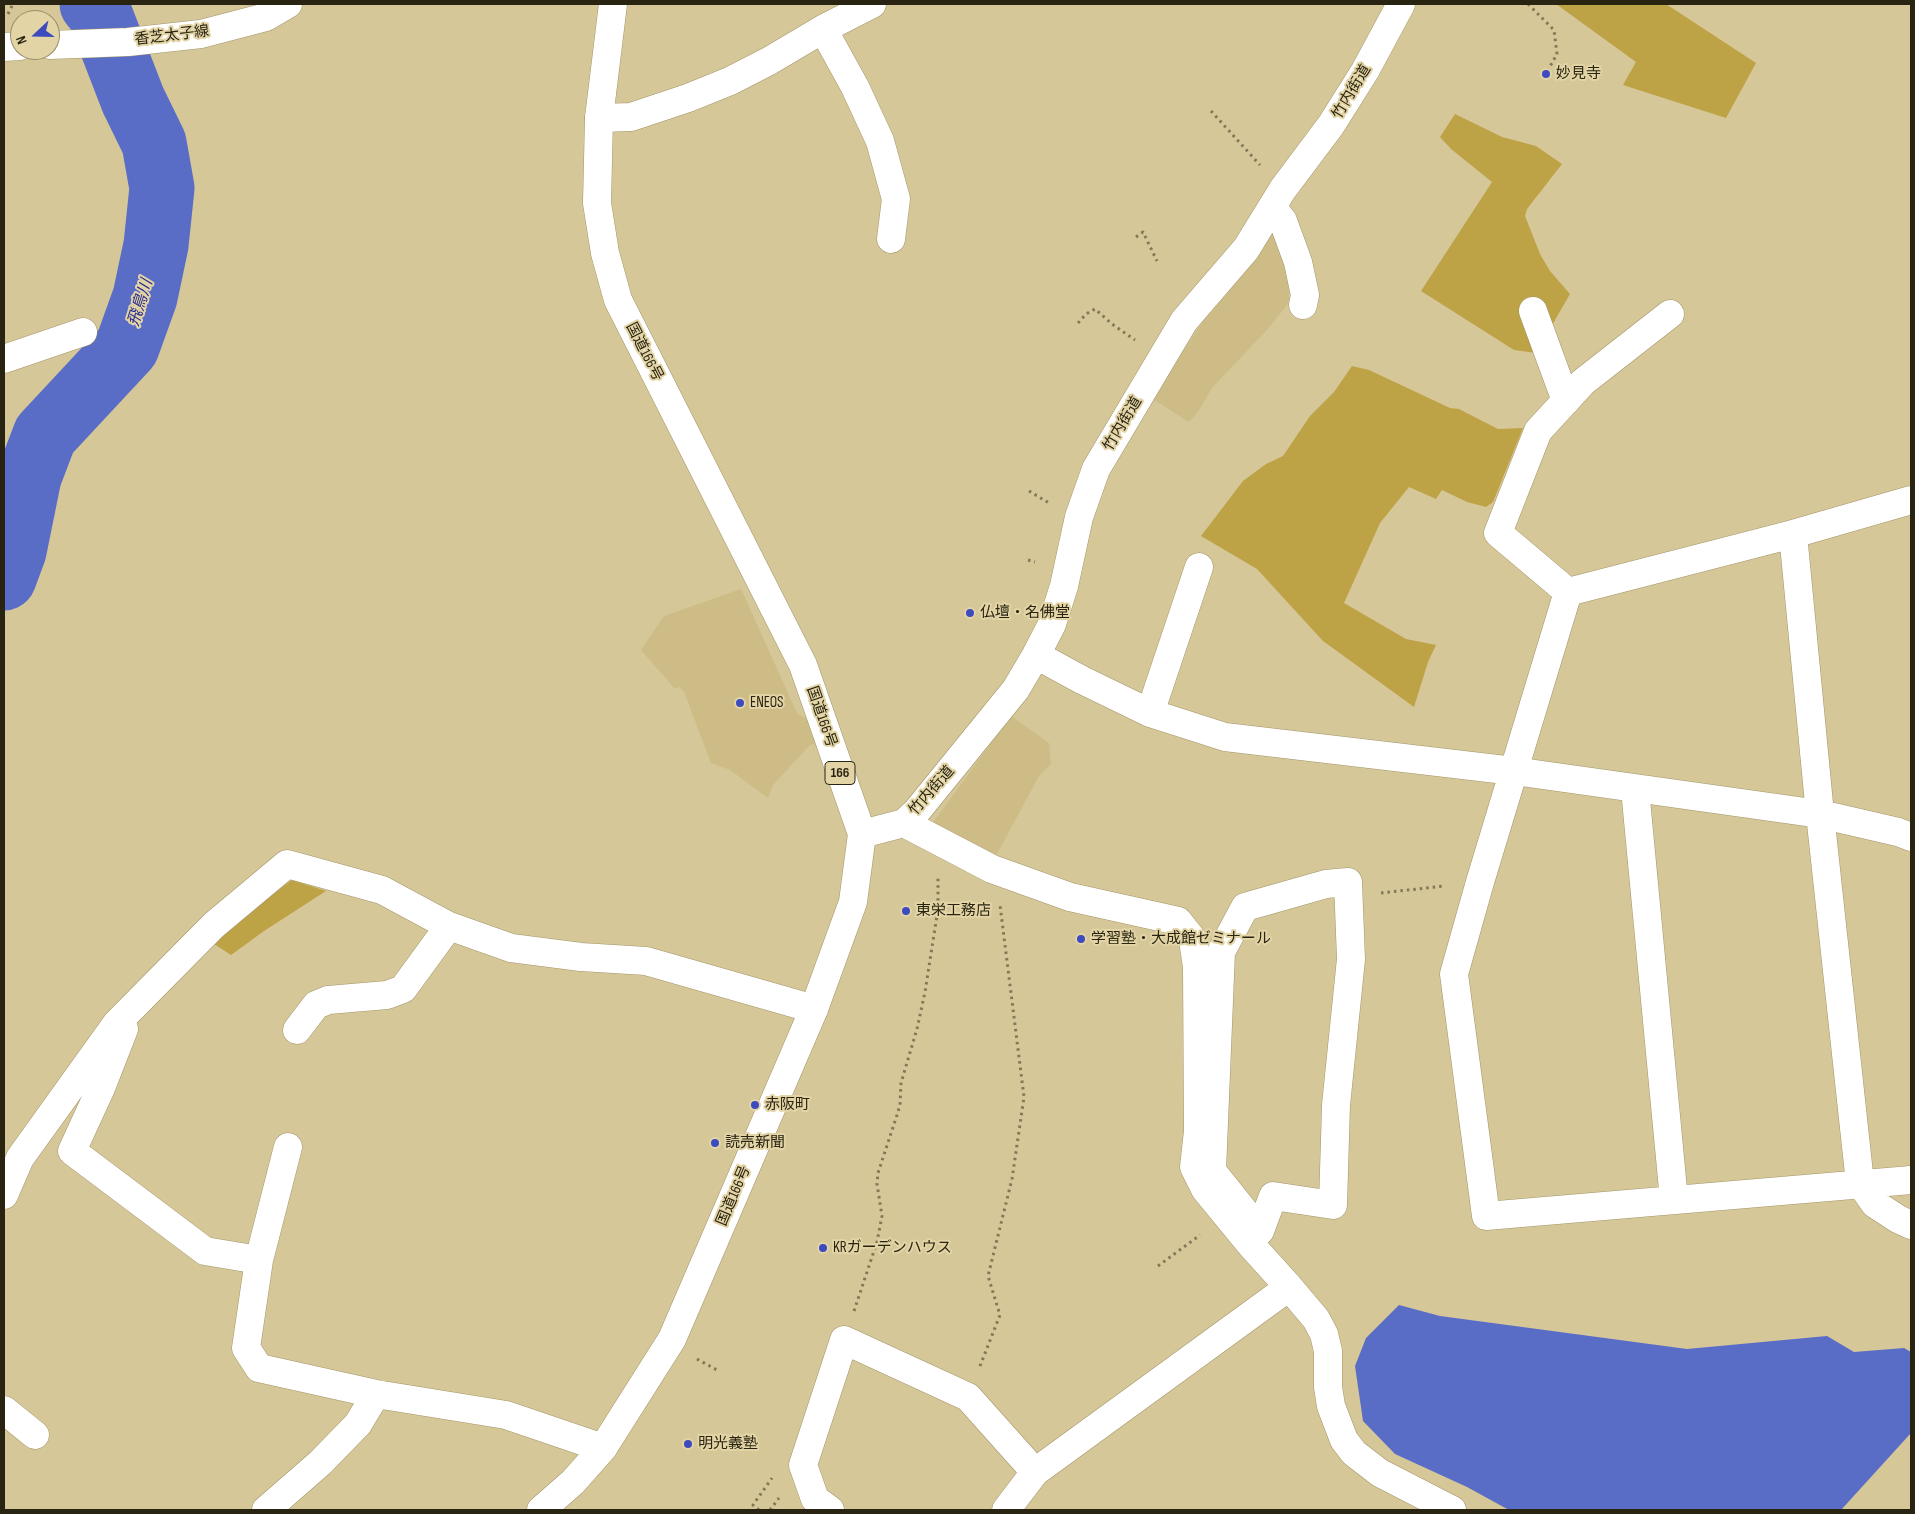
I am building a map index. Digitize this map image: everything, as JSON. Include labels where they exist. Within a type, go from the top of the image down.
[{"type":"main road","name":"香芝太子線","points":[[62,44],[128,42],[201,34],[266,17],[288,4]]},
{"type":"main road","name":"国道166号","points":[[541,1510],[573,1482],[603,1448],[672,1339],[814,1009],[853,902],[862,834],[803,665],[618,300],[605,253],[597,203],[600,118],[613,4]]},
{"type":"main road","points":[[600,118],[631,117],[688,98],[730,81],[769,62],[823,29],[872,4]]},
{"type":"main road","name":"竹内街道","points":[[862,834],[904,823],[916,812],[1016,689],[1052,624],[1062,593],[1079,517],[1096,470],[1184,321],[1246,249],[1277,198],[1331,125],[1365,71],[1401,4]]},
{"type":"main road","points":[[823,29],[855,87],[880,141],[896,199],[890,239]]},
{"type":"main road","points":[[1277,198],[1282,222],[1298,262],[1305,295],[1303,305]]},
{"type":"main road","points":[[1533,311],[1566,401]]},
{"type":"main road","points":[[1568,592],[1498,532],[1538,431],[1583,382],[1670,314]]},
{"type":"main road","points":[[4,359],[83,332]]},
{"type":"main road","points":[[1568,592],[1793,534],[1911,500]]},
{"type":"main road","points":[[1793,534],[1820,814],[1860,1183],[1875,1204],[1898,1220],[1911,1225]]},
{"type":"main road","points":[[1150,713],[1199,567]]},
{"type":"main road","points":[[1568,592],[1454,974],[1486,1216],[1911,1180]]},
{"type":"main road","points":[[1036,655],[1150,713],[1225,738],[1514,771],[1820,814],[1898,832],[1911,837]]},
{"type":"main road","points":[[1635,789],[1674,1200]]},
{"type":"main road","points":[[904,823],[945,846],[1002,872],[1070,897],[1178,921],[1193,940],[1197,967],[1198,1131],[1194,1167],[1205,1189],[1316,1319],[1324,1334],[1328,1351],[1328,1388],[1331,1406],[1344,1440],[1354,1453],[1380,1473],[1452,1510]]},
{"type":"main road","points":[[4,1195],[20,1158],[117,1023],[214,925],[287,864],[382,890],[449,926],[511,948],[581,957],[646,961],[814,1009]]},
{"type":"main road","points":[[1348,882],[1348,896],[1351,959],[1336,1105],[1333,1205],[1273,1196],[1260,1231],[1212,1171],[1221,952],[1245,907],[1326,884],[1348,882]]},
{"type":"main road","points":[[297,1030],[316,1005],[322,1002],[387,995],[402,989],[449,926]]},
{"type":"main road","points":[[134,1006],[101,1088],[72,1151],[205,1251],[259,1260]]},
{"type":"main road","points":[[288,1147],[259,1260],[246,1348],[259,1368],[376,1394],[506,1415],[603,1448]]},
{"type":"main road","points":[[1006,1510],[1035,1472],[1289,1287]]},
{"type":"main road","points":[[830,1510],[815,1498],[803,1465],[844,1340],[968,1397],[1035,1472]]},
{"type":"main road","points":[[266,1510],[320,1463],[358,1424],[376,1394]]},
{"type":"main road","points":[[4,1410],[35,1435]]},
{"type":"path","points":[[1528,4],[1554,30],[1557,54],[1544,79]]},
{"type":"path","points":[[1211,111],[1277,198]]},
{"type":"path","points":[[1136,237],[1143,232],[1157,261]]},
{"type":"path","points":[[1078,323],[1086,314],[1096,309],[1112,324],[1162,358]]},
{"type":"path","points":[[844,1340],[877,1242],[882,1216],[877,1184],[878,1173],[897,1115],[902,1078],[917,1029],[925,992],[938,909],[938,868],[945,846]]},
{"type":"path","points":[[968,1397],[1000,1315],[988,1276],[1012,1179],[1024,1097],[1000,904],[1002,872]]},
{"type":"path","points":[[1348,896],[1480,882]]},
{"type":"path","points":[[1158,1266],[1227,1215]]},
{"type":"path","points":[[697,1358],[716,1370]]},
{"type":"shaded area","points":[[1556,4],[1666,4],[1756,63],[1726,118],[1623,85],[1636,62]]},
{"type":"shaded area","points":[[1455,114],[1502,137],[1536,146],[1562,164],[1527,209],[1525,216],[1540,254],[1550,271],[1570,294],[1536,353],[1514,350],[1421,291],[1492,182],[1451,149],[1440,137]]},
{"type":"shaded area","points":[[1274,225],[1287,250],[1289,300],[1287,305],[1266,331],[1212,388],[1198,412],[1189,422],[1151,398],[1204,320],[1201,318]]},
{"type":"shaded area","points":[[1352,366],[1369,370],[1450,408],[1459,409],[1498,429],[1523,428],[1493,502],[1486,507],[1467,502],[1442,490],[1436,499],[1409,487],[1380,523],[1344,603],[1406,639],[1436,645],[1428,662],[1414,707],[1323,641],[1257,569],[1201,536],[1243,481],[1266,464],[1283,456],[1310,416],[1334,392]]},
{"type":"shaded area","name":"ENEOS","points":[[741,589],[797,713],[807,719],[815,743],[810,745],[773,785],[768,798],[730,770],[711,763],[684,692],[679,687],[675,689],[641,650],[664,616]]},
{"type":"shaded area","points":[[1011,716],[1049,743],[1051,764],[1039,776],[996,856],[932,824]]},
{"type":"shaded area","points":[[292,880],[326,891],[231,955],[214,944],[252,909]]},
{"type":"water","points":[[1399,1305],[1440,1316],[1687,1349],[1827,1336],[1854,1352],[1904,1348],[1911,1352],[1911,1433],[1841,1510],[1509,1510],[1467,1487],[1395,1454],[1363,1421],[1355,1366],[1366,1338]]},
{"type":"waterway","name":"飛鳥川","points":[[4,578],[14,551],[29,477],[45,435],[127,347],[145,297],[156,245],[162,188],[154,143],[133,100],[99,12],[92,4]]},
{"type":"place","name":"妙見寺","points":[[1546,74]]},
{"type":"place","name":"仏壇・名佛堂","points":[[970,613]]},
{"type":"place","name":"ENEOS","points":[[740,703]]},
{"type":"place","name":"東栄工務店","points":[[906,911]]},
{"type":"place","name":"学習塾・大成館ゼミナール","points":[[1081,939]]},
{"type":"place","name":"赤阪町","points":[[755,1105]]},
{"type":"place","name":"読売新聞","points":[[715,1143]]},
{"type":"place","name":"KRガーデンハウス","points":[[823,1248]]},
{"type":"place","name":"明光義塾","points":[[688,1444]]}]
